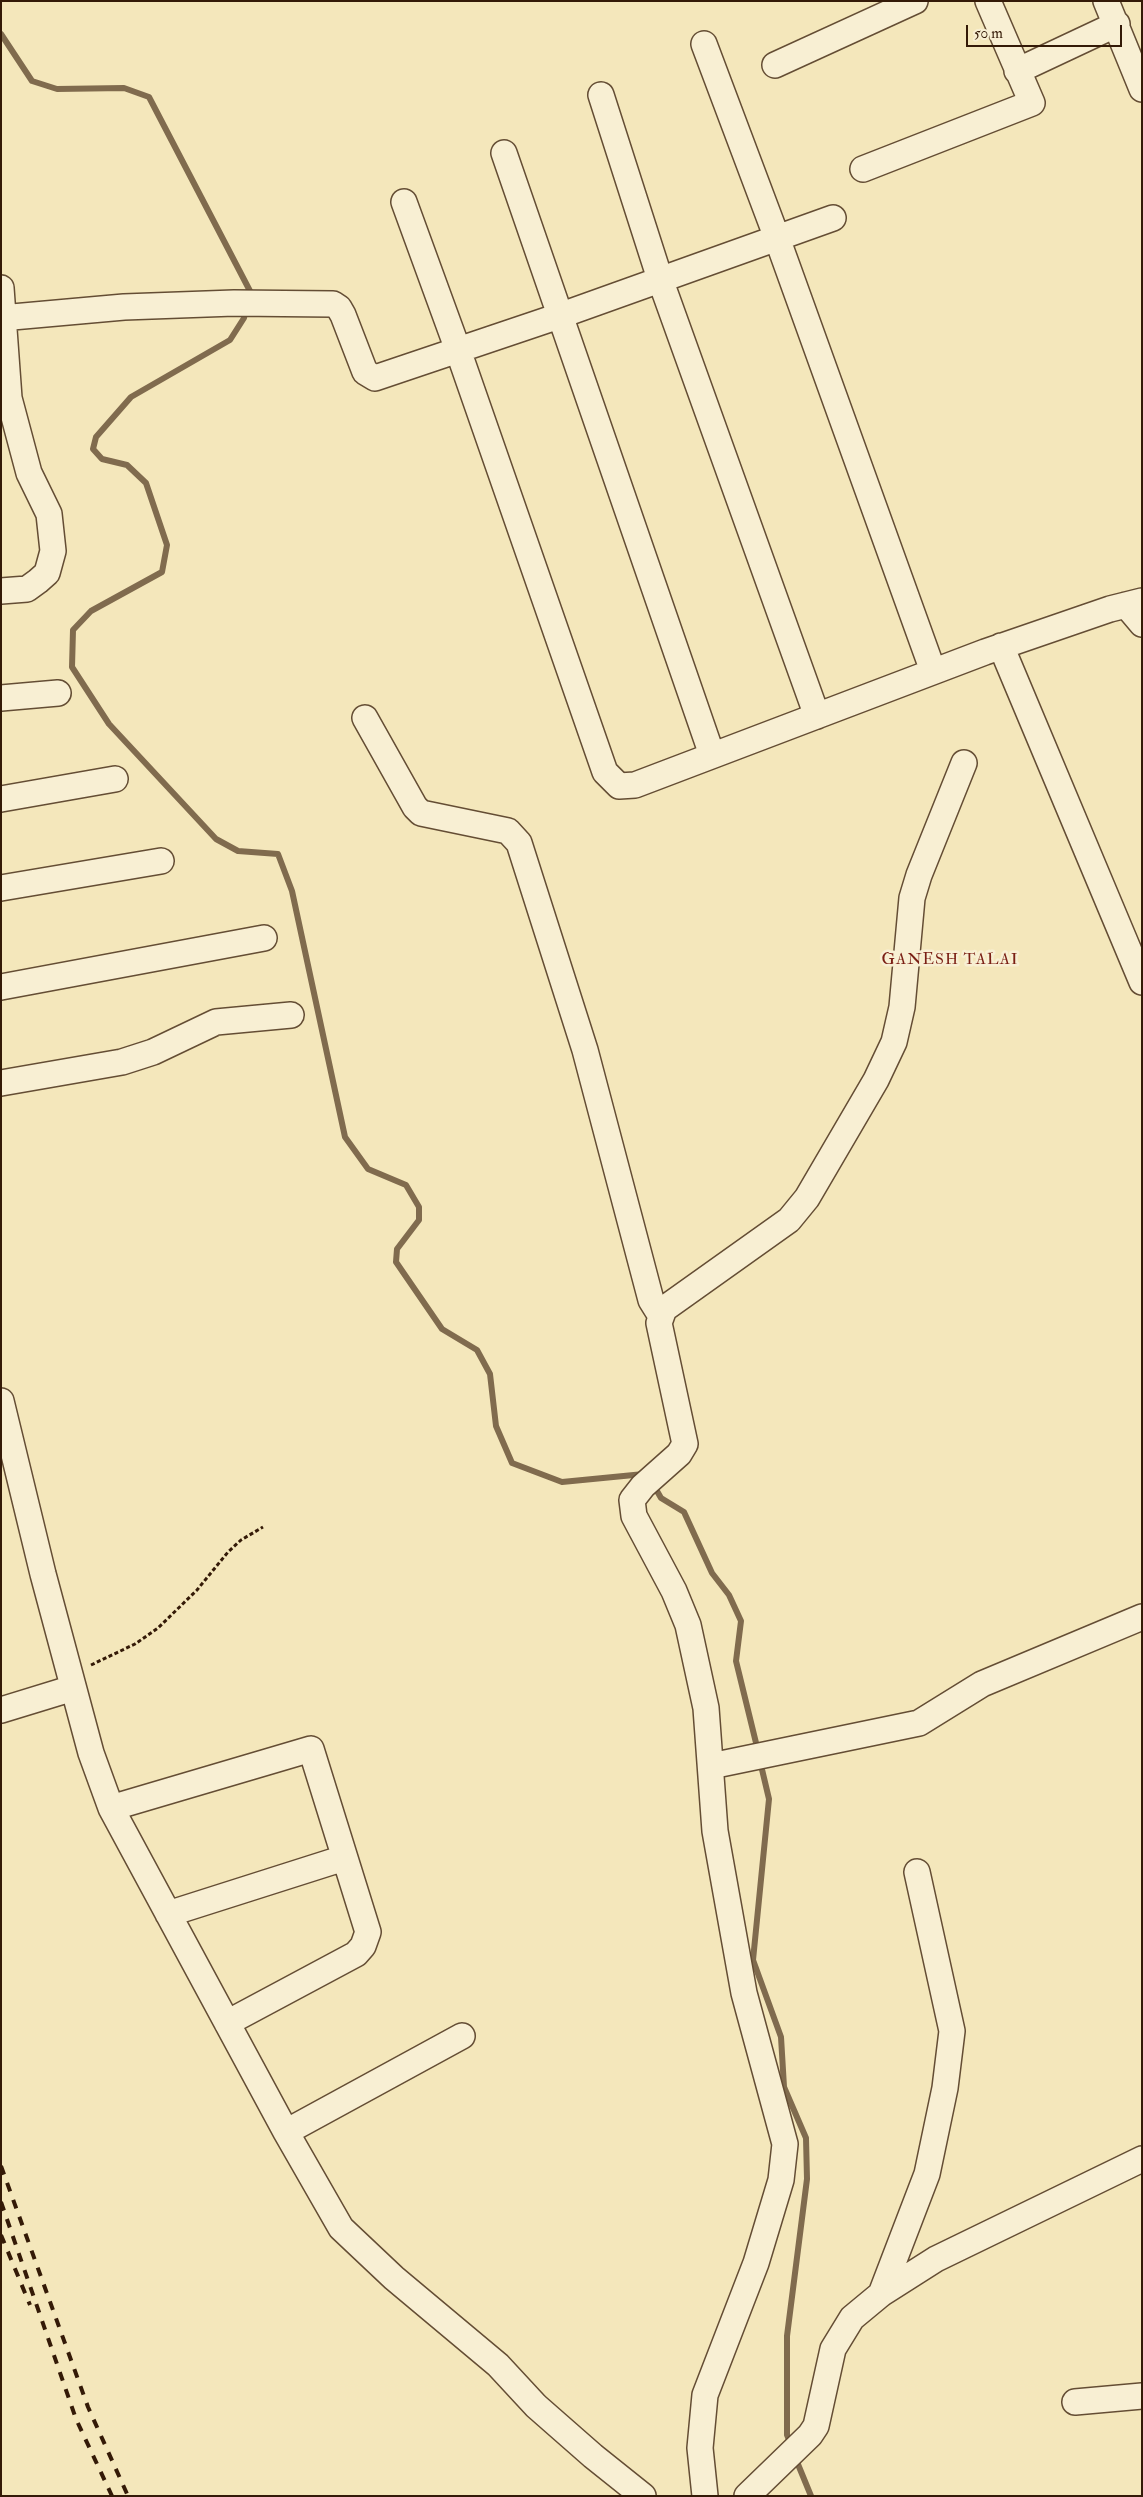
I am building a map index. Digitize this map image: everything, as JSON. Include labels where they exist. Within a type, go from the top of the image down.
[{"type":"street","points":[[775,65],[915,1]]},
{"type":"street","points":[[864,169],[1032,103],[988,1]]},
{"type":"street","points":[[1106,1],[1142,89]]},
{"type":"street","points":[[1017,71],[1117,24]]},
{"type":"street","points":[[704,44],[777,238],[933,672]]},
{"type":"street","points":[[601,95],[660,279],[816,716]]},
{"type":"street","points":[[504,153],[712,755]]},
{"type":"street","points":[[404,202],[606,772],[619,786],[635,785],[1001,646],[1137,610]]},
{"type":"street","points":[[3,318],[124,307],[234,303],[333,304],[339,308],[365,372],[370,377],[375,378],[559,316],[833,218]]},
{"type":"street","points":[[1,288],[9,398],[29,474],[49,514],[53,551],[47,573],[38,582],[27,588],[1,591]]},
{"type":"street","points":[[1001,646],[1142,982]]},
{"type":"street","points":[[1,698],[58,693]]},
{"type":"street","points":[[365,718],[415,807],[422,813],[508,831],[519,842],[585,1050],[651,1300],[661,1316]]},
{"type":"street","points":[[705,2496],[700,2448],[704,2395],[756,2263],[781,2180],[785,2144],[744,1993],[715,1831],[706,1708],[688,1625],[682,1607],[634,1516],[632,1500],[642,1486],[679,1454],[685,1444],[659,1323],[661,1316],[670,1305],[789,1220],[807,1198],[876,1080],[894,1042],[902,1007],[912,898],[919,875],[964,763]]},
{"type":"street","points":[[1,798],[115,779]]},
{"type":"street","points":[[1,888],[161,861]]},
{"type":"street","points":[[1,987],[264,938]]},
{"type":"street","points":[[1,1083],[122,1062],[153,1052],[216,1022],[291,1015]]},
{"type":"street","points":[[1,1401],[71,1681],[91,1753],[111,1808],[286,2132],[341,2228],[394,2278],[498,2365],[536,2406],[643,2496]]},
{"type":"street","points":[[711,1766],[805,1745],[919,1723],[982,1684],[1142,1618]]},
{"type":"street","points":[[1,1710],[71,1681]]},
{"type":"street","points":[[111,1808],[311,1749],[368,1932],[363,1946],[356,1954],[227,2023]]},
{"type":"street","points":[[168,1914],[344,1858]]},
{"type":"street","points":[[881,2294],[927,2174],[945,2088],[952,2031],[918,1872]]},
{"type":"street","points":[[286,2132],[462,2036]]},
{"type":"street","points":[[747,2496],[810,2435],[816,2426],[833,2349],[852,2318],[881,2294],[936,2259],[1142,2159]]},
{"type":"street","points":[[1075,2402],[1142,2396]]},
{"type":"path","points":[[71,1681],[135,1644],[158,1628],[197,1590],[228,1552],[241,1540],[263,1527]]},
{"type":"waterway","points":[[1,34],[32,81],[57,89],[124,88],[149,97],[250,291],[248,298]]},
{"type":"waterway","points":[[246,308],[244,318],[230,340],[131,397],[96,437],[93,449],[102,459],[127,465],[146,483],[167,545],[162,572],[91,611],[73,630],[72,667],[109,724],[216,839],[238,851],[278,854],[292,891],[345,1137],[368,1169],[406,1185],[419,1207],[419,1220],[397,1249],[396,1262],[442,1329],[477,1350],[490,1374],[496,1426],[512,1463],[562,1482],[644,1474]]},
{"type":"waterway","points":[[653,1484],[661,1498],[684,1512],[712,1573],[729,1595],[741,1621],[736,1661],[758,1751]]},
{"type":"waterway","points":[[760,1761],[769,1799],[753,1960],[781,2037],[784,2087],[806,2138],[807,2179],[787,2336],[787,2435],[791,2445]]},
{"type":"waterway","points":[[795,2457],[811,2496]]},
{"type":"railway","points":[[1,2166],[88,2407],[128,2496]]},
{"type":"railway","points":[[1,2202],[76,2419],[112,2496]]},
{"type":"railway","points":[[1,2235],[30,2305]]},
{"type":"district","name":"GANESH TALAI","points":[[950,961]]}]
